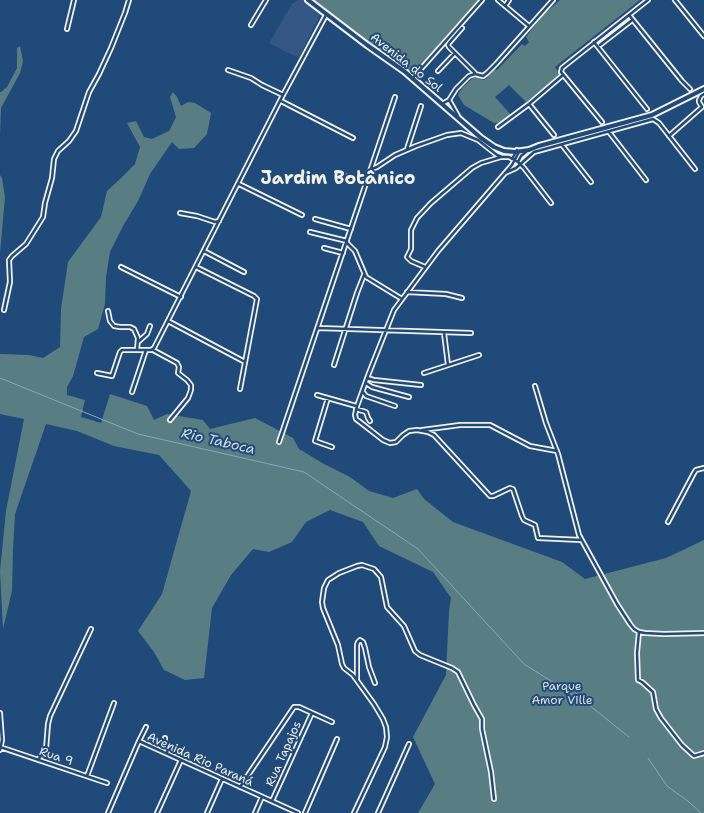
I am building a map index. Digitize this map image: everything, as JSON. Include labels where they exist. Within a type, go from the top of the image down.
[{"type":"street","points":[[67,29],[74,0]]},
{"type":"street","points":[[4,310],[10,282],[9,260],[26,244],[43,217],[52,178],[54,159],[58,151],[70,141],[76,131],[89,92],[111,48],[129,0]]},
{"type":"street","points":[[251,25],[266,0]]},
{"type":"street","name":"Avenida do Sol","points":[[308,0],[412,78],[490,145],[518,151],[529,150],[539,146]]},
{"type":"street","points":[[412,78],[482,0]]},
{"type":"street","points":[[498,0],[530,27]]},
{"type":"street","points":[[505,6],[510,0]]},
{"type":"street","points":[[442,104],[449,100],[456,89],[469,76],[477,74],[482,76],[496,64],[553,0]]},
{"type":"street","points":[[602,122],[563,75],[561,72],[562,68],[648,0]]},
{"type":"street","points":[[675,0],[704,36]]},
{"type":"street","points":[[153,350],[326,14]]},
{"type":"street","points":[[629,15],[690,89]]},
{"type":"street","points":[[600,45],[631,21]]},
{"type":"street","points":[[462,28],[449,43],[449,48],[477,74]]},
{"type":"street","points":[[611,28],[616,33]]},
{"type":"street","points":[[594,42],[647,109]]},
{"type":"street","points":[[438,71],[455,53]]},
{"type":"street","points":[[228,70],[251,78],[283,95]]},
{"type":"street","points":[[498,127],[563,75]]},
{"type":"street","name":"Avenida do Sol","points":[[518,151],[652,115],[704,89]]},
{"type":"street","points":[[669,136],[703,108],[699,100],[704,94]]},
{"type":"street","points":[[279,442],[395,97]]},
{"type":"street","points":[[449,100],[459,119]]},
{"type":"street","points":[[280,101],[353,138]]},
{"type":"street","points":[[529,104],[554,135]]},
{"type":"street","points":[[407,150],[421,106]]},
{"type":"street","points":[[516,161],[534,152],[654,119],[695,169]]},
{"type":"street","points":[[608,131],[646,180]]},
{"type":"street","points":[[372,169],[395,155],[458,132],[475,138],[502,157]]},
{"type":"street","points":[[562,145],[591,182]]},
{"type":"street","points":[[529,150],[512,164],[462,223],[425,267],[394,310],[362,391],[355,415],[358,420],[383,440],[390,443],[396,442],[409,431],[460,425],[490,425],[530,446],[557,451]]},
{"type":"street","points":[[518,151],[520,157]]},
{"type":"street","points":[[515,169],[518,151]]},
{"type":"street","points":[[425,267],[407,258],[411,249],[412,230],[417,218],[431,203],[481,162],[502,157],[509,157],[516,161],[551,203]]},
{"type":"street","points":[[512,164],[515,169]]},
{"type":"street","points":[[505,173],[515,169]]},
{"type":"street","points":[[336,174],[367,182]]},
{"type":"street","points":[[238,184],[302,216]]},
{"type":"street","points":[[180,213],[219,221]]},
{"type":"street","points":[[315,219],[351,229]]},
{"type":"street","points":[[310,232],[347,242],[355,251],[364,275],[402,299]]},
{"type":"street","points":[[324,248],[343,253]]},
{"type":"street","points":[[204,251],[244,272]]},
{"type":"street","points":[[121,267],[181,297]]},
{"type":"street","points":[[196,267],[256,298],[240,389]]},
{"type":"street","points":[[334,366],[364,275]]},
{"type":"street","points":[[407,292],[446,294],[462,298]]},
{"type":"street","points":[[108,311],[110,321],[114,326],[134,329],[137,335],[137,350]]},
{"type":"street","points":[[168,321],[245,362]]},
{"type":"street","points":[[138,342],[147,334],[150,326]]},
{"type":"street","points":[[318,328],[471,333]]},
{"type":"street","points":[[444,333],[448,365]]},
{"type":"street","points":[[97,373],[111,377],[114,374],[120,351],[124,350],[153,350],[177,363],[179,367],[178,373],[189,381],[191,385],[189,396],[170,420]]},
{"type":"street","points":[[132,392],[146,350]]},
{"type":"street","points":[[424,373],[479,355]]},
{"type":"street","points":[[367,378],[421,385]]},
{"type":"street","points":[[365,383],[372,387],[409,397]]},
{"type":"street","points":[[535,386],[557,451],[581,540],[630,624],[639,632],[664,634],[704,633]]},
{"type":"street","points":[[362,391],[366,396],[395,406]]},
{"type":"street","points":[[317,396],[328,398],[367,413],[370,421]]},
{"type":"street","points":[[328,398],[315,440],[332,447]]},
{"type":"street","points":[[422,430],[434,435],[491,497],[510,488],[513,489],[524,520],[535,525],[538,538],[581,540]]},
{"type":"street","points":[[668,522],[696,470],[704,468]]},
{"type":"street","points":[[354,813],[385,747],[387,737],[385,723],[353,675],[342,664],[338,645],[322,608],[322,602],[326,584],[333,576],[364,565],[374,568],[381,577],[387,608],[404,626],[415,651],[420,655],[452,668],[459,675],[482,718],[482,729],[491,772],[494,799]]},
{"type":"street","points":[[38,760],[46,749],[50,716],[91,629]]},
{"type":"street","points":[[639,632],[637,653],[638,680],[653,692],[656,709],[682,745],[694,756],[704,753]]},
{"type":"street","points":[[357,681],[357,645],[360,640],[363,642],[375,683]]},
{"type":"street","points":[[87,776],[114,703]]},
{"type":"street","points":[[240,787],[293,708],[299,707],[332,722]]},
{"type":"street","points":[[0,713],[2,736],[0,748]]},
{"type":"street","name":"Rua Tapajos","points":[[272,802],[312,713]]},
{"type":"street","points":[[140,741],[146,727]]},
{"type":"street","points":[[165,738],[168,749],[167,754]]},
{"type":"street","points":[[305,813],[337,740]]},
{"type":"street","name":"Avenida Rio Paraná","points":[[108,813],[140,741],[298,813]]},
{"type":"street","points":[[378,813],[408,744]]},
{"type":"street","name":"Rua 9","points":[[0,748],[108,783]]},
{"type":"street","points":[[157,813],[181,760]]},
{"type":"street","points":[[207,813],[222,779]]},
{"type":"street","points":[[255,813],[262,797]]},
{"type":"shaded area","points":[[298,0],[303,0],[321,13],[299,57],[269,43],[292,4]]},
{"type":"green space","points":[[311,0],[479,0],[410,77]]},
{"type":"green space","points":[[560,0],[640,0],[555,67],[560,75],[526,102],[509,85],[495,97],[511,115],[501,123],[494,123],[464,105],[458,95],[462,88],[473,78],[477,77],[483,80],[487,78],[494,69],[497,70],[522,44],[525,46],[529,42],[526,37],[543,15]]},
{"type":"green space","points":[[20,46],[23,61],[20,73],[1,108],[0,135],[0,92],[7,87],[17,68],[17,48]]},
{"type":"green space","name":"Parque Amor Ville","points":[[173,92],[181,106],[188,102],[195,103],[211,113],[207,134],[194,148],[179,149],[172,142],[150,174],[138,201],[110,252],[106,277],[105,304],[98,329],[84,337],[73,376],[67,387],[67,395],[85,400],[81,417],[101,423],[110,394],[147,406],[154,420],[167,414],[203,420],[210,429],[255,418],[293,438],[299,449],[350,477],[369,491],[393,498],[417,489],[424,499],[453,522],[562,562],[585,579],[666,558],[704,540],[704,813],[418,813],[435,784],[413,737],[446,675],[451,598],[433,572],[379,546],[363,522],[330,510],[306,522],[292,542],[269,552],[253,549],[231,575],[212,608],[204,678],[185,680],[164,670],[154,652],[138,631],[162,594],[191,491],[159,455],[114,446],[77,431],[46,424],[15,514],[12,591],[3,629],[0,571],[6,511],[24,419],[0,414],[0,354],[29,355],[43,358],[60,347],[61,309],[68,262],[101,217],[107,191],[135,164],[140,147],[127,123],[136,121],[144,137],[152,139],[169,131],[176,117],[170,97]]},
{"type":"green space","points":[[0,175],[5,197],[0,253]]},
{"type":"waterway","name":"Rio Taboca","points":[[0,378],[138,434],[304,472],[418,549],[524,664],[589,705],[629,737]]},
{"type":"waterway","points":[[648,758],[667,786],[701,813]]},
{"type":"district","name":"Jardim Botânico","points":[[338,179]]}]
